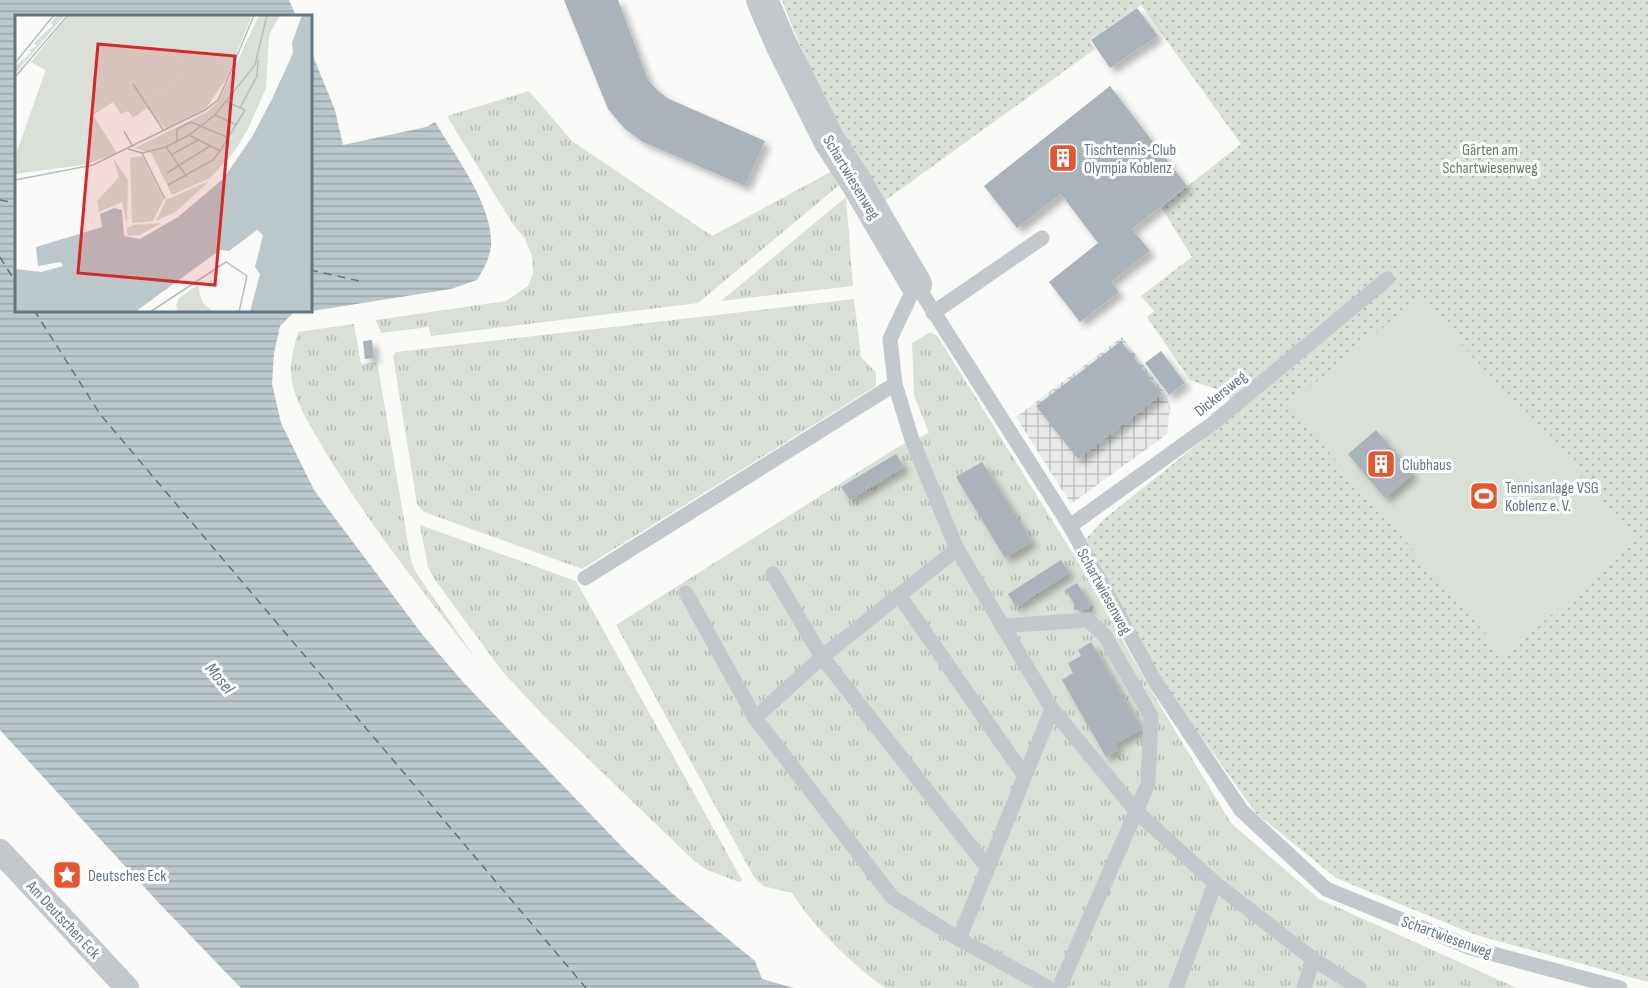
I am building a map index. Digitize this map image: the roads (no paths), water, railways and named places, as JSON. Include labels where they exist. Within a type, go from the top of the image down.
[{"type":"street","name":"Schartwiesenweg","points":[[762,0],[781,44],[829,140],[916,284]]},
{"type":"street","name":"Am Deutschen Eck","points":[[0,851],[127,988]]},
{"type":"lane","points":[[933,313],[1042,238]]},
{"type":"lane","name":"Dickersweg","points":[[1070,526],[1212,423],[1387,279]]},
{"type":"lane","name":"Schartwiesenweg","points":[[916,284],[1070,526],[1156,683],[1241,810],[1326,889],[1471,948],[1620,988]]},
{"type":"lane","points":[[916,284],[890,339],[895,384],[912,440],[957,549],[1052,709],[1137,812],[1215,883],[1313,959],[1359,988]]},
{"type":"lane","points":[[585,578],[895,384]]},
{"type":"lane","points":[[755,718],[822,657],[957,549]]},
{"type":"lane","points":[[772,574],[822,657],[987,867]]},
{"type":"lane","points":[[686,593],[755,718],[892,897],[959,939],[1048,988]]},
{"type":"lane","points":[[899,595],[1024,775]]},
{"type":"lane","points":[[1002,626],[1088,620],[1105,636],[1151,716],[1148,784],[1059,988]]},
{"type":"lane","points":[[959,939],[1052,709]]},
{"type":"lane","points":[[1176,988],[1215,883]]},
{"type":"lane","points":[[1304,988],[1313,959]]},
{"type":"water","name":"Mosel","points":[[0,0],[289,0],[296,15],[15,15],[15,312],[294,312],[280,326],[274,353],[272,384],[281,423],[314,490],[422,634],[463,682],[628,853],[673,894],[755,961],[762,979],[794,988],[241,988],[157,901],[0,730]]},
{"type":"water","points":[[312,53],[335,110],[343,145],[426,127],[435,122],[470,179],[485,210],[491,240],[490,251],[477,280],[451,289],[312,311]]},
{"type":"place","name":"Tischtennis-Club Olympia Koblenz","points":[[1063,158]]},
{"type":"place","name":"Clubhaus","points":[[1381,464]]},
{"type":"place","name":"Tennisanlage VSG Koblenz e. V.","points":[[1484,496]]},
{"type":"place","name":"Deutsches Eck","points":[[67,875]]},
{"type":"park label","name":"Gärten am Schartwiesenweg","points":[[1490,158]]}]
